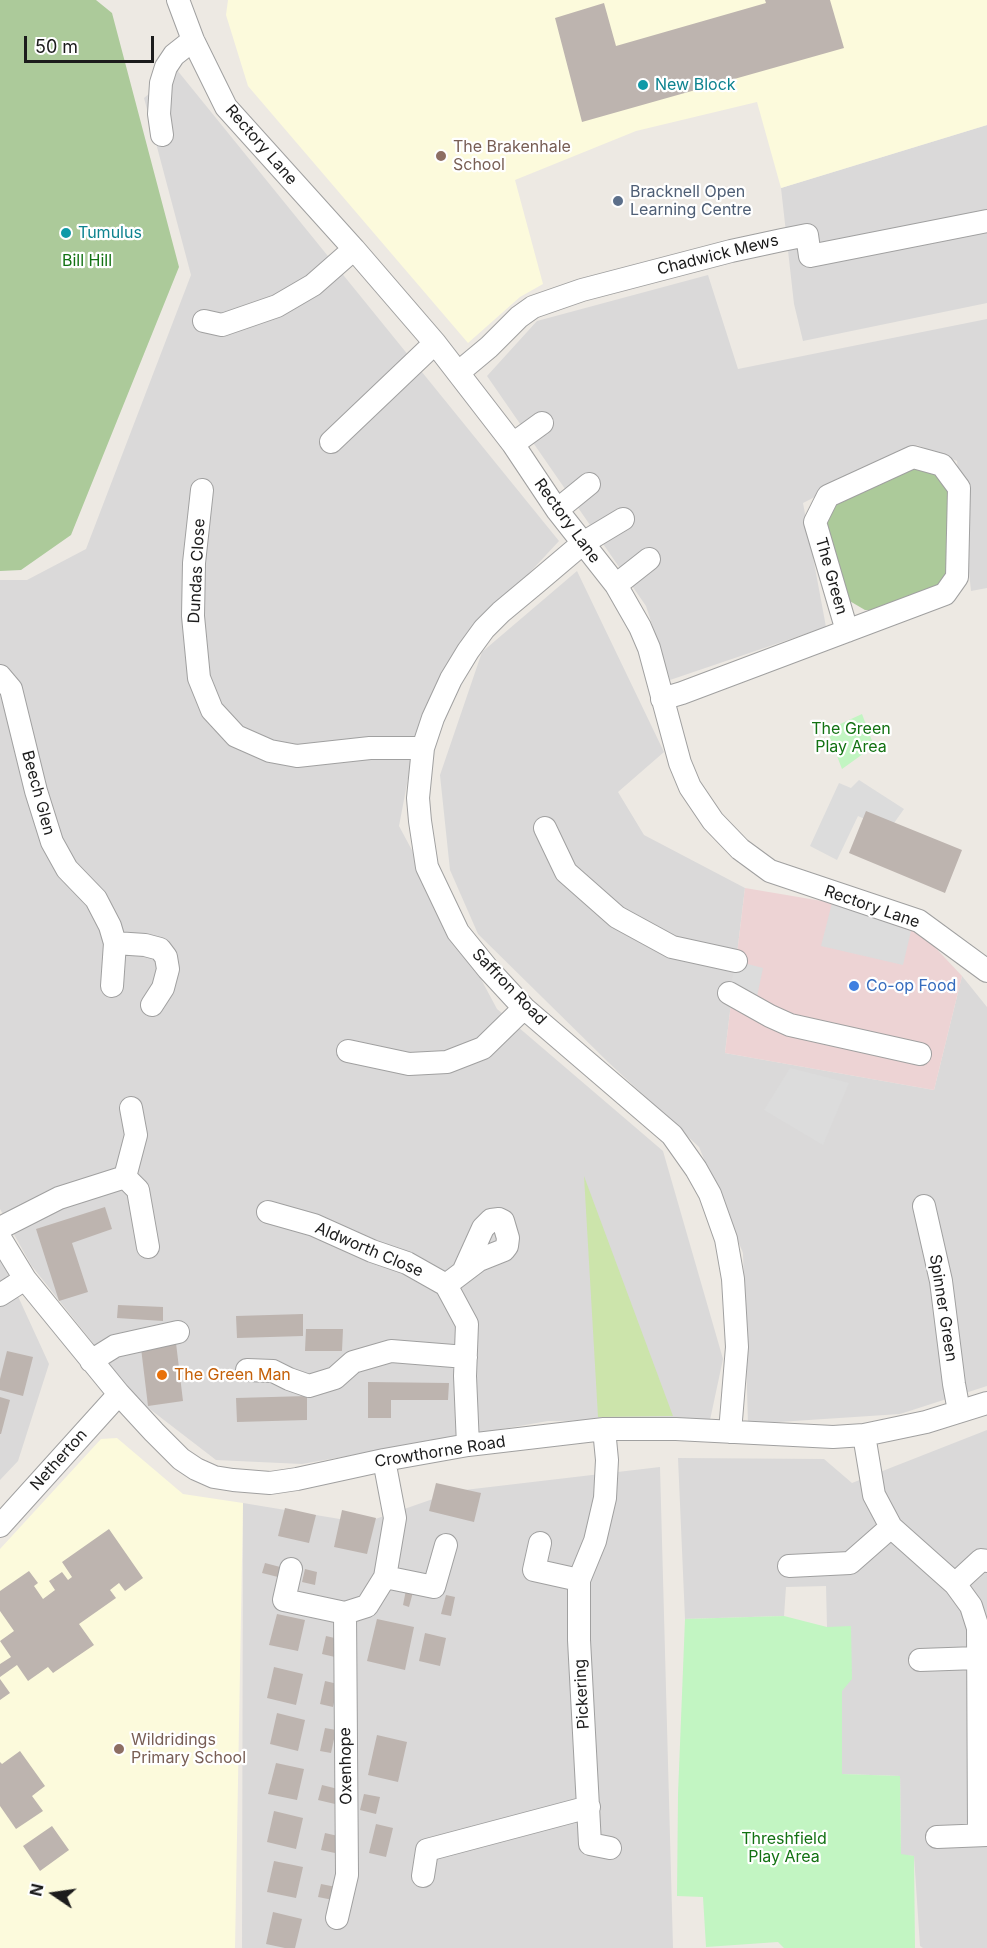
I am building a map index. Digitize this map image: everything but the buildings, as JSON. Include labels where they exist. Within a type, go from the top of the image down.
[{"type":"street","name":"Rectory Lane","points":[[178,0],[193,40],[225,107],[354,249],[459,372],[513,444],[557,510],[616,585],[649,648],[680,763],[690,787],[713,821],[740,849],[770,871],[919,921],[987,970]]},
{"type":"street","points":[[162,135],[159,114],[161,83],[166,67],[174,55],[193,40]]},
{"type":"street","name":"Chadwick Mews","points":[[459,372],[533,307],[582,290],[731,251],[807,235],[810,256],[987,221]]},
{"type":"street","points":[[204,321],[222,325],[277,306],[313,285],[354,249]]},
{"type":"street","points":[[331,442],[435,343]]},
{"type":"street","points":[[513,444],[542,423]]},
{"type":"street","name":"The Green","points":[[663,699],[847,631],[945,594],[957,577],[959,488],[942,465],[912,458],[828,496],[815,522],[847,631]]},
{"type":"street","points":[[557,510],[590,484]]},
{"type":"street","name":"Dundas Close","points":[[202,490],[194,563],[193,616],[200,678],[212,710],[236,736],[270,751],[297,756],[370,748],[423,748]]},
{"type":"street","name":"Saffron Road","points":[[623,519],[583,543],[484,629],[451,679],[433,718],[423,748],[418,798],[427,867],[458,932],[524,1008],[672,1135],[710,1194],[726,1239],[733,1280],[737,1347],[730,1432]]},
{"type":"street","points":[[616,585],[649,559]]},
{"type":"street","name":"Beech Glen","points":[[0,676],[11,689],[36,791],[52,842],[68,869],[96,899],[110,926],[115,943]]},
{"type":"street","points":[[545,828],[566,872],[618,917],[672,947],[736,961]]},
{"type":"street","points":[[112,986],[115,943],[145,945],[160,949],[166,957],[168,969],[163,988],[152,1005]]},
{"type":"street","points":[[729,993],[790,1025],[920,1054]]},
{"type":"street","points":[[348,1051],[409,1064],[447,1062],[483,1048],[524,1008]]},
{"type":"street","points":[[125,1178],[136,1135],[131,1108]]},
{"type":"street","points":[[0,1228],[59,1198],[125,1178]]},
{"type":"street","points":[[125,1178],[138,1190],[147,1247]]},
{"type":"street","name":"Spinner Green","points":[[924,1206],[941,1281],[959,1411]]},
{"type":"street","name":"Aldworth Close","points":[[281,1209],[372,1251],[407,1263],[446,1285]]},
{"type":"street","name":"Crowthorne Road","points":[[0,1238],[25,1279],[118,1394],[181,1459],[214,1477],[270,1483],[468,1445],[604,1429],[676,1429],[833,1437],[864,1435],[926,1422],[987,1403]]},
{"type":"street","points":[[464,1270],[446,1285],[467,1324],[468,1445]]},
{"type":"street","points":[[0,1295],[25,1279]]},
{"type":"street","points":[[91,1361],[115,1346],[178,1332]]},
{"type":"street","points":[[247,1370],[273,1371],[309,1386],[335,1378],[352,1362],[391,1351],[466,1358]]},
{"type":"street","name":"Netherton","points":[[0,1526],[118,1394]]},
{"type":"street","name":"Pickering","points":[[604,1429],[607,1460],[605,1498],[595,1541],[579,1580],[579,1640],[590,1844],[610,1848]]},
{"type":"street","points":[[864,1435],[874,1495],[891,1527],[955,1584],[971,1606],[978,1628],[976,1658],[983,1698],[983,1835],[937,1838]]},
{"type":"street","points":[[291,1569],[284,1600],[345,1613],[368,1606],[385,1577],[395,1518],[384,1460]]},
{"type":"street","points":[[789,1566],[850,1563],[891,1527]]},
{"type":"street","points":[[540,1543],[534,1570],[579,1580]]},
{"type":"street","points":[[385,1577],[434,1587],[446,1545]]},
{"type":"street","points":[[955,1584],[981,1560],[987,1561]]},
{"type":"street","name":"Oxenhope","points":[[337,1918],[347,1875],[345,1613]]},
{"type":"street","points":[[920,1660],[976,1658]]},
{"type":"street","points":[[423,1876],[427,1850],[589,1807]]},
{"type":"shaded area","name":"The Brakenhale School","points":[[228,0],[987,0],[987,125],[781,188],[757,102],[636,131],[515,180],[543,284],[520,297],[468,343],[248,86],[226,15]]},
{"type":"shaded area","points":[[177,70],[559,541],[457,651],[417,731],[399,826],[497,1009],[663,1151],[723,1359],[710,1420],[548,1421],[302,1464],[216,1460],[138,1400],[31,1265],[0,1209],[0,580],[27,580],[86,549],[191,275],[144,98]]},
{"type":"shaded area","points":[[987,125],[987,303],[803,341],[794,304],[781,188]]},
{"type":"shaded area","points":[[708,275],[738,369],[987,319],[987,588],[971,591],[957,461],[917,445],[803,503],[826,627],[670,680],[646,606],[487,376],[537,321]]},
{"type":"shaded area","points":[[577,571],[664,752],[618,792],[644,835],[745,888],[725,1053],[934,1090],[962,976],[987,1007],[987,1386],[900,1414],[748,1424],[743,1253],[699,1147],[608,1062],[478,934],[450,870],[440,775],[482,652]]},
{"type":"shaded area","points":[[859,780],[904,809],[889,830],[858,816],[837,860],[810,846],[839,783],[851,788]]},
{"type":"shaded area","points":[[745,888],[822,901],[915,926],[962,976],[934,1090],[725,1053]]},
{"type":"shaded area","points":[[832,903],[911,931],[903,965],[821,946]]},
{"type":"shaded area","points":[[736,961],[763,968],[756,1001],[729,993]]},
{"type":"shaded area","points":[[790,1068],[849,1083],[823,1145],[764,1110]]},
{"type":"shaded area","points":[[0,1257],[49,1364],[18,1461],[0,1480]]},
{"type":"shaded area","points":[[987,1430],[987,1948],[923,1948],[920,1946],[914,1856],[901,1855],[900,1776],[842,1774],[842,1691],[851,1627],[827,1627],[826,1586],[786,1587],[784,1616],[685,1619],[678,1458],[824,1459],[852,1483]]},
{"type":"shaded area","name":"Wildridings Primary School","points":[[117,1438],[183,1494],[243,1503],[235,1948],[0,1948],[0,1549],[101,1439]]},
{"type":"shaded area","points":[[660,1467],[673,1948],[242,1948],[243,1503],[364,1523],[456,1491]]},
{"type":"green space","name":"Bill Hill","points":[[0,0],[96,0],[112,13],[179,267],[71,535],[21,570],[0,571]]},
{"type":"green space","points":[[916,461],[950,485],[947,578],[940,585],[875,610],[865,610],[848,600],[823,513],[826,503]]},
{"type":"green space","name":"The Green Play Area","points":[[862,714],[874,746],[842,769],[827,730]]},
{"type":"green space","points":[[584,1176],[673,1416],[598,1417]]},
{"type":"green space","name":"Threshfield Play Area","points":[[784,1616],[827,1627],[851,1626],[852,1679],[842,1691],[842,1774],[900,1776],[901,1854],[914,1856],[915,1948],[784,1948],[778,1942],[706,1947],[703,1897],[677,1896],[678,1794],[685,1619]]},
{"type":"place","name":"New Block","points":[[643,85]]},
{"type":"place","name":"The Brakenhale School","points":[[441,156]]},
{"type":"place","name":"Bracknell Open Learning Centre","points":[[618,201]]},
{"type":"place","name":"Tumulus","points":[[66,233]]},
{"type":"place","name":"Co-op Food","points":[[854,986]]},
{"type":"place","name":"The Green Man","points":[[162,1375]]},
{"type":"place","name":"Wildridings Primary School","points":[[119,1749]]}]
